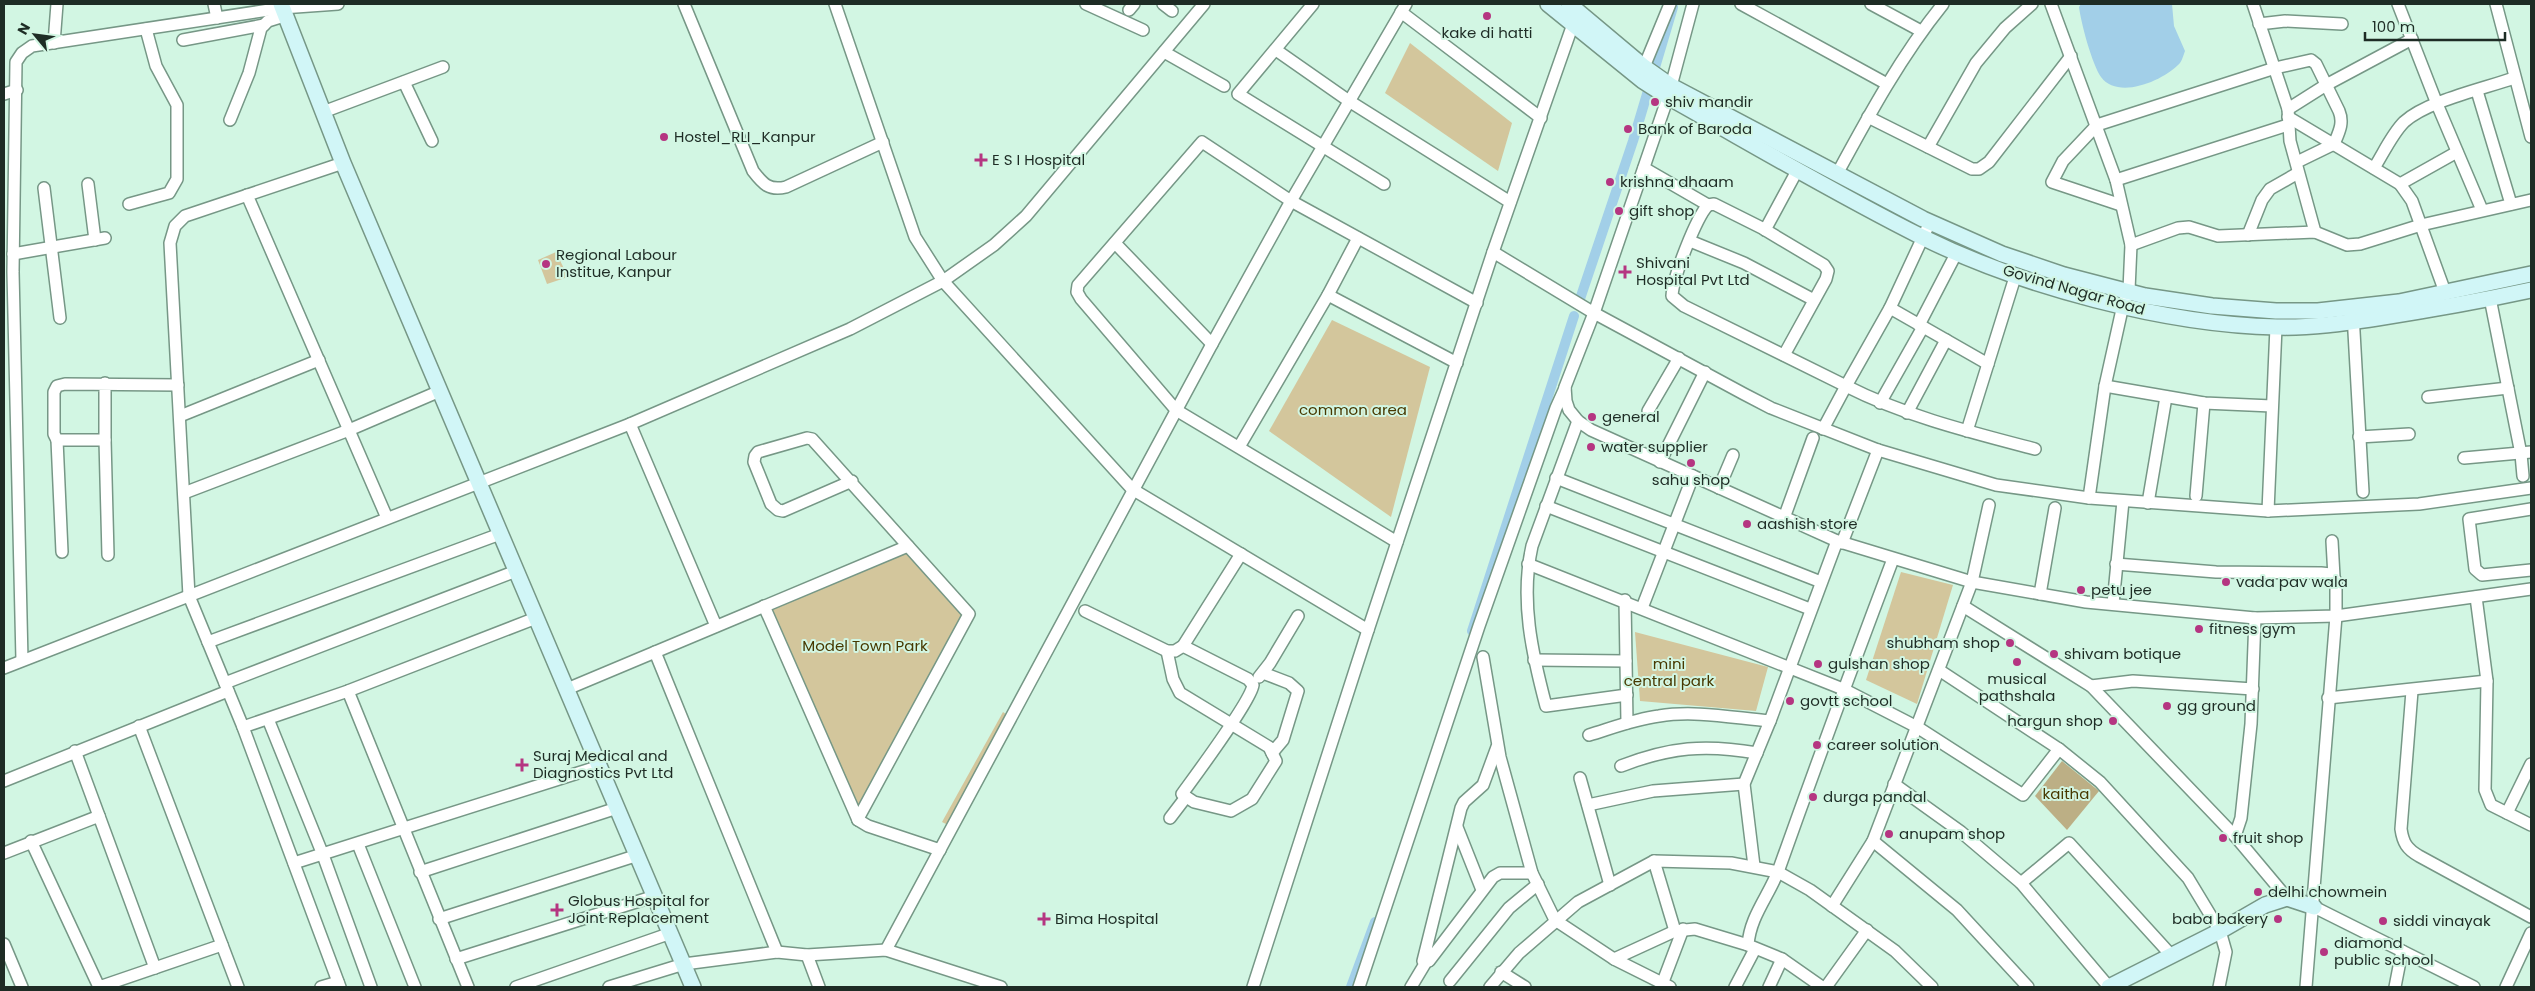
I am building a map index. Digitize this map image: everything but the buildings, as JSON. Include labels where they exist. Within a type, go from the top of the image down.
[{"type":"main road","points":[[1548,4],[1577,19],[1664,88]]},
{"type":"main road","points":[[1568,4],[1577,19]]},
{"type":"main road","points":[[283,9],[343,163],[693,987]]},
{"type":"main road","name":"Govind Nagar Road","points":[[1664,88],[1798,169],[1924,238],[2058,289],[2123,305],[2213,322],[2276,327],[2320,326],[2353,314],[2399,302],[2531,274]]},
{"type":"main road","name":"Govind Nagar Road","points":[[1664,88],[1930,222],[2002,254],[2064,275],[2129,290],[2145,296],[2212,306],[2353,314],[2490,298],[2531,290]]},
{"type":"main road","points":[[2109,987],[2220,931],[2265,905],[2287,898],[2314,907]]},
{"type":"street","points":[[54,43],[57,4]]},
{"type":"street","points":[[214,4],[217,18]]},
{"type":"street","points":[[22,660],[9,197],[17,90],[16,62],[22,53],[32,46],[217,18],[338,4]]},
{"type":"street","points":[[684,4],[753,171],[767,187],[776,190],[786,187],[884,142]]},
{"type":"street","points":[[835,4],[915,236],[943,281],[1132,490],[1368,630]]},
{"type":"street","points":[[1086,4],[1142,30]]},
{"type":"street","points":[[4,668],[630,424],[850,329],[943,281],[994,245],[1026,216],[1204,4]]},
{"type":"street","points":[[1313,4],[1238,94],[1384,184]]},
{"type":"street","points":[[1645,73],[1670,4]]},
{"type":"street","points":[[1359,987],[1491,590],[1556,408],[1594,312],[1644,168],[1664,88],[1693,4]]},
{"type":"street","points":[[1740,4],[1887,84]]},
{"type":"street","points":[[1871,4],[1921,31]]},
{"type":"street","points":[[1837,174],[1887,84],[1921,31],[1943,4]]},
{"type":"street","points":[[1928,147],[1976,63],[2005,28],[2032,4]]},
{"type":"street","points":[[2051,4],[2116,180],[2131,245],[2129,290],[2123,305],[2105,386],[2089,498]]},
{"type":"street","points":[[2253,4],[2275,68],[2288,117],[2290,141],[2315,232]]},
{"type":"street","points":[[2398,4],[2437,104],[2482,210]]},
{"type":"street","points":[[2496,4],[2531,137]]},
{"type":"street","points":[[886,950],[1212,344],[1322,147],[1403,8],[1541,118]]},
{"type":"street","points":[[230,120],[249,73],[260,32],[264,25],[283,9]]},
{"type":"street","points":[[1254,987],[1368,630],[1478,303],[1493,252],[1577,19]]},
{"type":"street","points":[[2259,24],[2285,22],[2342,24]]},
{"type":"street","points":[[183,40],[264,25]]},
{"type":"street","points":[[129,204],[169,193],[177,179],[177,105],[156,66],[146,29]]},
{"type":"street","points":[[2116,180],[2288,117],[2326,85],[2412,39]]},
{"type":"street","points":[[1276,50],[1349,101],[1510,202]]},
{"type":"street","points":[[1164,52],[1224,86]]},
{"type":"street","points":[[1868,116],[1972,169],[1979,169],[1989,162],[2071,56]]},
{"type":"street","points":[[2121,205],[2052,182],[2063,161],[2097,125],[2275,68],[2311,60],[2316,64],[2342,118],[2334,144],[2297,168],[2270,189],[2259,207],[2248,235]]},
{"type":"street","points":[[323,112],[443,67]]},
{"type":"street","points":[[2374,168],[2402,124],[2437,104],[2514,78]]},
{"type":"street","points":[[404,82],[432,141]]},
{"type":"street","points":[[4,94],[17,90]]},
{"type":"street","points":[[2477,91],[2511,204]]},
{"type":"street","points":[[2288,117],[2400,184],[2412,201],[2444,292]]},
{"type":"street","points":[[1397,542],[1176,410],[1081,299],[1077,292],[1078,286],[1202,142],[1291,202],[1478,303]]},
{"type":"street","points":[[2400,184],[2457,152]]},
{"type":"street","points":[[321,987],[339,984],[243,728],[189,596],[170,243],[175,226],[185,216],[343,163]]},
{"type":"street","points":[[1644,168],[1708,204],[1721,207],[1765,230],[1824,265],[1828,271],[1826,279],[1784,355]]},
{"type":"street","points":[[1765,230],[1798,169]]},
{"type":"street","points":[[10,259],[52,247],[100,239],[88,184]]},
{"type":"street","points":[[44,188],[60,318]]},
{"type":"street","points":[[247,195],[387,518]]},
{"type":"street","points":[[2131,245],[2178,228],[2189,228],[2218,236],[2315,232],[2347,245],[2377,240],[2421,225],[2531,200]]},
{"type":"street","points":[[1708,204],[1698,218],[1673,283],[1672,296],[1677,302],[1880,403],[1967,431],[2035,449]]},
{"type":"street","points":[[1823,429],[1890,308],[1930,222]]},
{"type":"street","points":[[1239,447],[1328,295],[1358,238]]},
{"type":"street","points":[[1690,241],[1744,263],[1814,300]]},
{"type":"street","points":[[1115,243],[1212,344]]},
{"type":"street","points":[[1493,252],[1594,312],[1771,408],[1878,450],[1996,485],[2148,504],[2268,511],[2419,504],[2531,488]]},
{"type":"street","points":[[1880,403],[1921,326],[1957,252]]},
{"type":"street","points":[[1967,431],[2016,274]]},
{"type":"street","points":[[1328,295],[1457,363]]},
{"type":"street","points":[[2490,298],[2508,388],[2526,453],[2523,476]]},
{"type":"street","points":[[1890,308],[1988,364]]},
{"type":"street","points":[[2353,314],[2362,492]]},
{"type":"street","points":[[2268,511],[2276,327]]},
{"type":"street","points":[[1907,413],[1946,340]]},
{"type":"street","points":[[1648,412],[1679,358]]},
{"type":"street","points":[[180,416],[319,360]]},
{"type":"street","points":[[1660,462],[1705,372]]},
{"type":"street","points":[[62,552],[57,440],[54,434],[54,392],[57,386],[65,384],[178,385]]},
{"type":"street","points":[[105,384],[108,555]]},
{"type":"street","points":[[2105,386],[2204,403],[2272,406]]},
{"type":"street","points":[[1565,387],[1566,401],[1578,421],[1591,430],[1839,542],[1972,582],[2112,604],[2255,618],[2336,616],[2531,588]]},
{"type":"street","points":[[2428,397],[2508,388]]},
{"type":"street","points":[[184,493],[349,430],[440,391]]},
{"type":"street","points":[[2148,504],[2166,396]]},
{"type":"street","points":[[2196,496],[2204,403]]},
{"type":"street","points":[[1578,421],[1546,506],[1528,564],[1529,635],[1546,706],[1627,695]]},
{"type":"street","points":[[630,424],[716,626]]},
{"type":"street","points":[[2359,437],[2409,434]]},
{"type":"street","points":[[852,481],[783,511],[778,510],[771,504],[754,462],[754,456],[758,452],[812,438],[852,481],[968,614],[858,820]]},
{"type":"street","points":[[1784,518],[1813,438]]},
{"type":"street","points":[[57,440],[106,440]]},
{"type":"street","points":[[1754,866],[1744,784],[1770,721],[1810,609],[1878,450]]},
{"type":"street","points":[[2464,458],[2526,453]]},
{"type":"street","points":[[1719,488],[1733,455]]},
{"type":"street","points":[[1642,608],[1693,476]]},
{"type":"street","points":[[1556,478],[1821,582]]},
{"type":"street","points":[[2112,604],[2123,501]]},
{"type":"street","points":[[1832,906],[1873,841],[1972,582],[1989,505]]},
{"type":"street","points":[[1546,506],[1810,609]]},
{"type":"street","points":[[2040,594],[2055,508]]},
{"type":"street","points":[[2531,510],[2469,519],[2475,570],[2478,573],[2482,575],[2531,570]]},
{"type":"street","points":[[208,642],[500,534]]},
{"type":"street","points":[[2306,987],[2314,907],[2328,698],[2336,616],[2336,581],[2334,576],[2332,540]]},
{"type":"street","points":[[567,689],[908,546]]},
{"type":"street","points":[[1085,611],[1167,650],[1175,651],[1183,646],[1241,554]]},
{"type":"street","points":[[1735,987],[1751,947],[1753,920],[1778,872],[1843,689],[1893,559]]},
{"type":"street","points":[[1528,564],[1624,600],[1843,689],[1917,727],[2023,796],[2059,749]]},
{"type":"street","points":[[2116,564],[2216,572],[2321,573],[2334,576]]},
{"type":"street","points":[[4,781],[139,726],[226,687],[516,571]]},
{"type":"street","points":[[2476,597],[2487,680],[2485,790],[2491,805],[2531,825]]},
{"type":"street","points":[[1624,600],[1627,723]]},
{"type":"street","points":[[764,606],[858,820],[878,830],[940,850]]},
{"type":"street","points":[[1963,606],[2091,686],[2235,836],[2287,898]]},
{"type":"street","points":[[1251,682],[1263,672],[1298,616]]},
{"type":"street","points":[[243,728],[348,691],[536,618]]},
{"type":"street","points":[[2235,836],[2241,818],[2251,724],[2255,618]]},
{"type":"street","points":[[1183,646],[1251,682]]},
{"type":"street","points":[[1167,650],[1173,679],[1180,693],[1230,723],[1268,747],[1276,761],[1252,799],[1231,811],[1194,802],[1182,794],[1230,723],[1252,692],[1251,682]]},
{"type":"street","points":[[655,652],[777,952]]},
{"type":"street","points":[[1483,657],[1498,745],[1532,873],[1556,920],[1614,959],[1664,986],[1679,930],[1654,861]]},
{"type":"street","points":[[1534,660],[1626,661]]},
{"type":"street","points":[[1939,670],[2059,749],[2100,782],[2188,878],[2220,931],[2226,952],[2219,987]]},
{"type":"street","points":[[1263,672],[1289,683],[1298,691],[1283,740],[1272,753]]},
{"type":"street","points":[[2328,698],[2412,691],[2487,680]]},
{"type":"street","points":[[2091,686],[2133,681],[2253,690]]},
{"type":"street","points":[[348,691],[468,987]]},
{"type":"street","points":[[2412,691],[2401,829],[2403,841],[2408,850],[2531,917]]},
{"type":"street","points":[[1589,735],[1627,723],[1660,716],[1685,714],[1770,721]]},
{"type":"street","points":[[268,719],[323,855],[371,987]]},
{"type":"street","points":[[139,726],[238,987]]},
{"type":"street","points":[[1426,962],[1422,957],[1464,802],[1483,785],[1498,745]]},
{"type":"street","points":[[1621,766],[1643,757],[1683,748],[1704,747],[1757,753]]},
{"type":"street","points":[[75,752],[155,968]]},
{"type":"street","points":[[2507,814],[2531,764]]},
{"type":"street","points":[[294,863],[600,766]]},
{"type":"street","points":[[1580,778],[1610,885]]},
{"type":"street","points":[[1588,805],[1653,791],[1744,784]]},
{"type":"street","points":[[1894,784],[1961,832],[2021,884],[2109,987]]},
{"type":"street","points":[[1170,818],[1186,797]]},
{"type":"street","points":[[420,872],[618,808]]},
{"type":"street","points":[[4,853],[99,816]]},
{"type":"street","points":[[1457,827],[1482,890]]},
{"type":"street","points":[[1873,841],[1957,910],[2028,987]]},
{"type":"street","points":[[31,842],[98,987],[222,945]]},
{"type":"street","points":[[2021,884],[2069,843],[2171,955]]},
{"type":"street","points":[[358,844],[415,987]]},
{"type":"street","points":[[439,919],[638,855]]},
{"type":"street","points":[[1490,987],[1502,972],[1556,920],[1578,902],[1654,861],[1731,863],[1778,872],[1867,930],[1895,951],[1932,987]]},
{"type":"street","points":[[1411,987],[1426,962],[1429,961],[1493,877],[1500,873],[1532,873]]},
{"type":"street","points":[[1450,981],[1509,908],[1538,884]]},
{"type":"street","points":[[456,959],[655,896]]},
{"type":"street","points":[[2314,907],[2474,987]]},
{"type":"street","points":[[1614,959],[1679,930],[1700,930],[1782,959],[1819,986],[1867,930]]},
{"type":"street","points":[[516,987],[671,933]]},
{"type":"street","points":[[2506,987],[2531,933]]},
{"type":"street","points":[[4,944],[22,987]]},
{"type":"street","points":[[609,987],[684,964],[777,952],[807,955],[886,950],[1001,987]]},
{"type":"street","points":[[2395,987],[2402,951]]},
{"type":"street","points":[[807,955],[819,987]]},
{"type":"street","points":[[1770,987],[1782,959]]},
{"type":"street","points":[[1502,972],[1525,987]]},
{"type":"green space","points":[[1410,43],[1512,123],[1498,171],[1385,93]]},
{"type":"green space","points":[[556,252],[568,277],[547,284],[538,260]]},
{"type":"green space","name":"common area","points":[[1332,320],[1430,367],[1391,517],[1269,431]]},
{"type":"green space","name":"Model Town Park","points":[[908,546],[969,614],[859,817],[764,607]]},
{"type":"green space","points":[[1901,572],[1953,585],[1917,704],[1866,680]]},
{"type":"green space","name":"mini central park","points":[[1635,632],[1768,667],[1756,711],[1640,701]]},
{"type":"green space","points":[[1003,712],[1010,717],[950,826],[942,822]]},
{"type":"green space","name":"kaitha","points":[[2062,761],[2099,791],[2067,830],[2035,796]]},
{"type":"water","points":[[2081,4],[2172,4],[2174,26],[2185,51],[2180,62],[2162,77],[2140,86],[2129,88],[2109,84],[2101,77],[2098,71],[2084,33],[2079,7]]},
{"type":"waterway","points":[[1580,299],[1633,141],[1673,7]]},
{"type":"waterway","points":[[1472,631],[1574,316]]},
{"type":"waterway","points":[[1351,987],[1375,922]]},
{"type":"place","name":"kake di hatti","points":[[1487,16]]},
{"type":"place","name":"shiv mandir","points":[[1655,102]]},
{"type":"place","name":"Bank of Baroda","points":[[1628,129]]},
{"type":"place","name":"Hostel_RLI_Kanpur","points":[[664,137]]},
{"type":"place","name":"E S I Hospital","points":[[981,160]]},
{"type":"place","name":"krishna dhaam","points":[[1610,182]]},
{"type":"place","name":"gift shop","points":[[1619,211]]},
{"type":"place","name":"Regional Labour Institue, Kanpur","points":[[546,264]]},
{"type":"place","name":"Shivani Hospital Pvt Ltd","points":[[1625,272]]},
{"type":"place","name":"general","points":[[1592,417]]},
{"type":"place","name":"water supplier","points":[[1591,447]]},
{"type":"place","name":"sahu shop","points":[[1691,463]]},
{"type":"place","name":"aashish store","points":[[1747,524]]},
{"type":"place","name":"vada pav wala","points":[[2226,582]]},
{"type":"place","name":"petu jee","points":[[2081,590]]},
{"type":"place","name":"fitness gym","points":[[2199,629]]},
{"type":"place","name":"shubham shop","points":[[2010,643]]},
{"type":"place","name":"shivam botique","points":[[2054,654]]},
{"type":"place","name":"musical pathshala","points":[[2017,662]]},
{"type":"place","name":"gulshan shop","points":[[1818,664]]},
{"type":"place","name":"govtt school","points":[[1790,701]]},
{"type":"place","name":"gg ground","points":[[2167,706]]},
{"type":"place","name":"hargun shop","points":[[2113,721]]},
{"type":"place","name":"career solution","points":[[1817,745]]},
{"type":"place","name":"Suraj Medical and Diagnostics Pvt Ltd","points":[[522,765]]},
{"type":"place","name":"durga pandal","points":[[1813,797]]},
{"type":"place","name":"anupam shop","points":[[1889,834]]},
{"type":"place","name":"fruit shop","points":[[2223,838]]},
{"type":"place","name":"delhi chowmein","points":[[2258,892]]},
{"type":"place","name":"Globus Hospital for Joint Replacement","points":[[557,910]]},
{"type":"place","name":"Bima Hospital","points":[[1044,919]]},
{"type":"place","name":"baba bakery","points":[[2278,919]]},
{"type":"place","name":"siddi vinayak","points":[[2383,921]]},
{"type":"place","name":"diamond public school","points":[[2324,952]]}]
